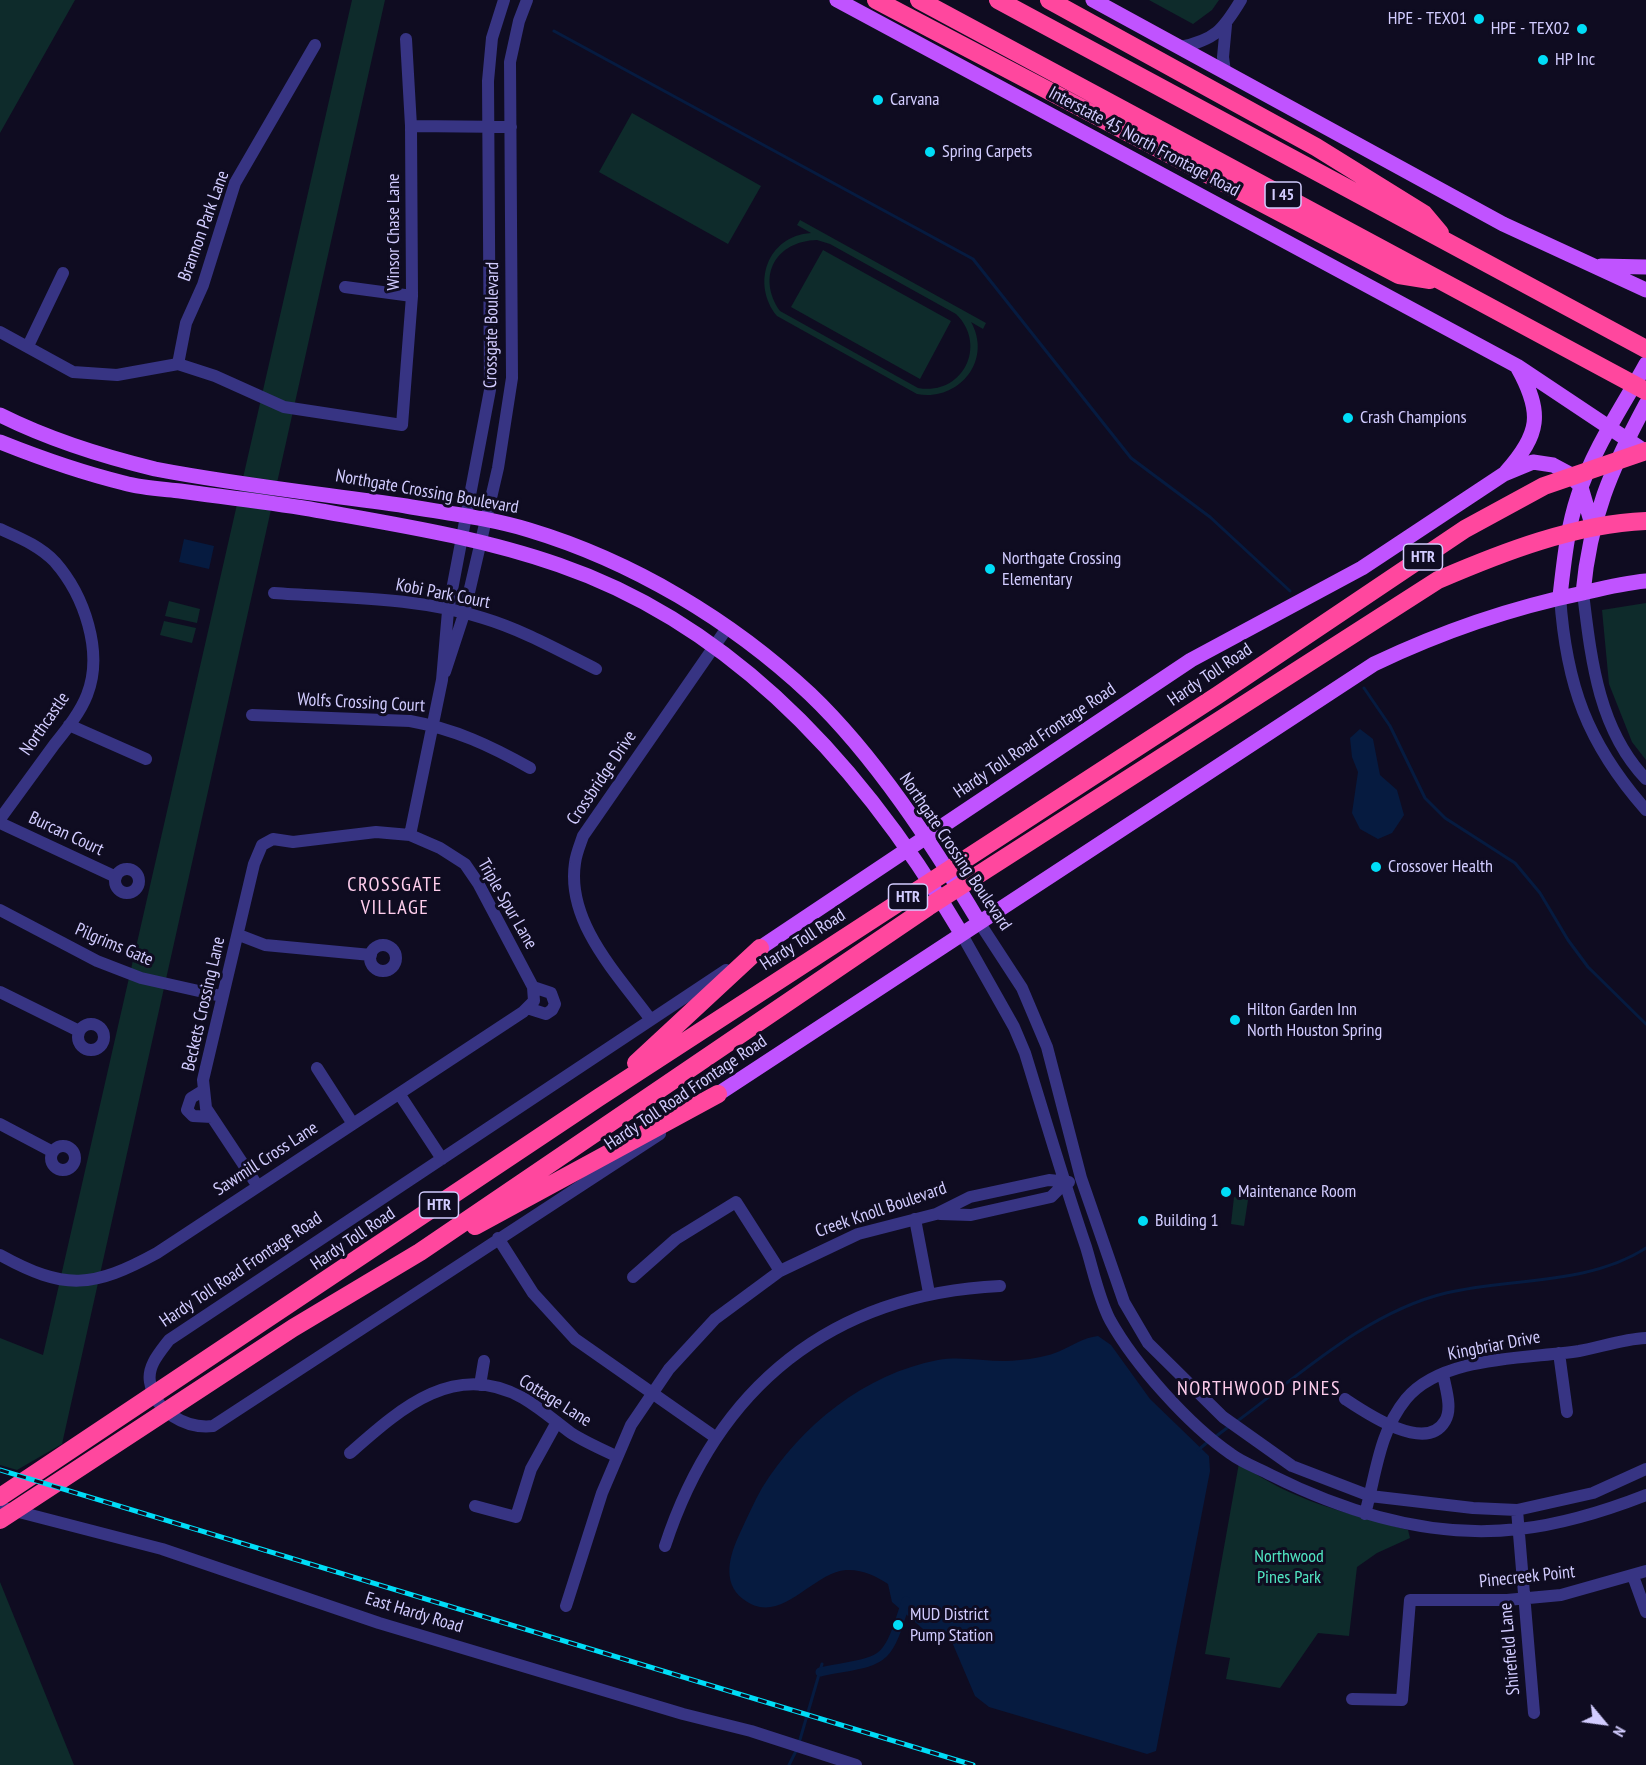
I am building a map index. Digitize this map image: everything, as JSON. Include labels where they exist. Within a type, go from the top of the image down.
[{"type":"highway","points":[[876,0],[1399,275],[1444,282]]},
{"type":"highway","name":"I 45","points":[[920,0],[1646,391]]},
{"type":"highway","name":"I 45","points":[[998,0],[1646,349]]},
{"type":"highway","points":[[1049,0],[1335,158],[1424,214],[1449,243]]},
{"type":"highway","name":"Hardy Toll Road","points":[[0,1497],[281,1312],[598,1098],[1218,695],[1465,529],[1544,486],[1646,452]]},
{"type":"highway","name":"HTR","points":[[0,1520],[293,1328],[420,1252],[928,907],[1438,579],[1508,550],[1554,537],[1646,521]]},
{"type":"highway","points":[[598,1098],[760,948]]},
{"type":"highway","points":[[420,1252],[500,1214],[718,1095]]},
{"type":"main road","name":"Interstate 45 North Frontage Road","points":[[837,0],[1517,366],[1630,434],[1646,452]]},
{"type":"main road","points":[[1093,0],[1503,224],[1646,290]]},
{"type":"main road","points":[[1590,266],[1646,267]]},
{"type":"main road","points":[[1583,593],[1593,528],[1587,495],[1594,457],[1646,364]]},
{"type":"main road","points":[[1504,474],[1524,452],[1534,430],[1536,411],[1532,392],[1517,366]]},
{"type":"main road","points":[[1560,596],[1568,528],[1587,495],[1630,434],[1646,404]]},
{"type":"main road","name":"Northgate Crossing Boulevard","points":[[0,415],[58,441],[127,462],[180,474],[465,515],[528,530],[593,554],[662,587],[728,628],[810,694],[899,799],[979,922]]},
{"type":"main road","name":"Northgate Crossing Boulevard","points":[[0,442],[125,483],[308,509],[460,537],[521,552],[585,575],[668,616],[715,646],[782,700],[824,743],[858,781],[911,856],[961,933]]},
{"type":"main road","points":[[1504,474],[1533,462],[1559,468],[1572,468],[1594,457]]},
{"type":"main road","points":[[125,483],[127,462]]},
{"type":"main road","points":[[1559,468],[1568,473],[1587,495]]},
{"type":"main road","name":"Hardy Toll Road Frontage Road","points":[[760,948],[911,856],[1191,660],[1362,568],[1504,474]]},
{"type":"main road","points":[[308,509],[310,492]]},
{"type":"main road","points":[[585,575],[593,554]]},
{"type":"main road","name":"Hardy Toll Road Frontage Road","points":[[718,1095],[961,933],[1374,664],[1482,620],[1560,596],[1624,583],[1646,581]]},
{"type":"main road","points":[[824,743],[842,729]]},
{"type":"street","name":"Crossgate Boulevard","points":[[410,835],[442,680],[448,610],[460,537],[490,390],[490,174],[487,126],[489,59],[499,11],[504,0]]},
{"type":"street","name":"Crossgate Boulevard","points":[[442,680],[464,614],[498,468],[510,392],[512,260],[510,62],[519,21],[527,0]]},
{"type":"street","points":[[1180,47],[1203,43],[1226,25],[1241,0]]},
{"type":"street","points":[[1225,72],[1223,57],[1226,25]]},
{"type":"street","name":"Winsor Chase Lane","points":[[178,364],[215,376],[284,407],[402,425],[412,296],[411,126],[406,39]]},
{"type":"street","name":"Brannon Park Lane","points":[[178,364],[186,323],[202,285],[235,183],[315,45]]},
{"type":"street","points":[[411,126],[511,127]]},
{"type":"street","points":[[490,259],[512,260]]},
{"type":"street","points":[[28,346],[63,273]]},
{"type":"street","points":[[345,286],[412,296]]},
{"type":"street","points":[[0,332],[73,372],[117,375],[178,364]]},
{"type":"street","points":[[490,390],[510,392]]},
{"type":"street","name":"Northcastle","points":[[0,529],[31,543],[54,561],[71,584],[81,605],[91,647],[92,668],[88,695],[0,821]]},
{"type":"street","name":"Kobi Park Court","points":[[274,593],[393,602],[482,617],[540,640],[596,669]]},
{"type":"street","points":[[1583,593],[1589,649],[1596,684],[1609,718],[1626,751],[1646,779]]},
{"type":"street","points":[[1560,596],[1569,669],[1577,700],[1606,761],[1646,810]]},
{"type":"street","name":"Crossbridge Drive","points":[[651,1020],[593,941],[579,901],[575,864],[583,836],[728,628]]},
{"type":"street","name":"Wolfs Crossing Court","points":[[252,715],[410,721],[433,725],[485,743],[530,768]]},
{"type":"street","points":[[69,725],[146,759]]},
{"type":"street","points":[[1606,761],[1626,751]]},
{"type":"street","name":"Burcan Court","points":[[0,821],[116,877]]},
{"type":"street","name":"Triple Spur Lane","points":[[258,854],[262,845],[273,839],[293,842],[376,832],[410,835],[440,848],[465,864],[478,883],[533,987],[530,1004]]},
{"type":"street","name":"Beckets Crossing Lane","points":[[258,854],[239,935],[221,996],[203,1080],[206,1108],[258,1185]]},
{"type":"street","name":"Pilgrims Gate","points":[[1,911],[97,962],[141,978],[221,996]]},
{"type":"street","name":"Northgate Crossing Boulevard","points":[[979,922],[1022,988],[1047,1047],[1081,1178],[1124,1302],[1148,1343],[1223,1417],[1292,1466],[1370,1496],[1473,1508],[1517,1510],[1593,1493],[1646,1469]]},
{"type":"street","name":"Northgate Crossing Boulevard","points":[[961,933],[1014,1027],[1025,1053],[1109,1319],[1136,1359],[1203,1431],[1233,1456],[1291,1485],[1365,1514],[1439,1528],[1518,1529],[1586,1516],[1646,1496]]},
{"type":"street","points":[[239,935],[265,945],[371,955]]},
{"type":"street","name":"Hardy Toll Road Frontage Road","points":[[718,1095],[621,1161],[498,1238],[213,1426],[199,1427],[182,1422],[160,1406],[150,1381],[153,1361],[169,1340],[760,948]]},
{"type":"street","points":[[530,1004],[546,1014],[555,1004],[551,993],[533,987]]},
{"type":"street","points":[[0,992],[79,1031]]},
{"type":"street","name":"Sawmill Cross Lane","points":[[0,1255],[35,1273],[63,1282],[112,1275],[157,1253],[258,1185],[400,1095],[530,1004]]},
{"type":"street","points":[[1025,1053],[1047,1047]]},
{"type":"street","points":[[317,1068],[353,1124]]},
{"type":"street","points":[[204,1090],[191,1098],[188,1110],[193,1116],[212,1117]]},
{"type":"street","points":[[400,1095],[442,1159]]},
{"type":"street","points":[[0,1124],[53,1152]]},
{"type":"street","name":"Creek Knoll Boulevard","points":[[566,1606],[616,1456],[652,1393],[677,1360],[715,1319],[780,1271],[858,1234],[936,1214],[970,1197],[1049,1180],[1065,1183],[1081,1178]]},
{"type":"street","points":[[936,1214],[971,1215],[1051,1197],[1065,1183]]},
{"type":"street","points":[[633,1277],[676,1239],[736,1202],[780,1271]]},
{"type":"street","points":[[915,1219],[929,1293]]},
{"type":"street","points":[[498,1238],[533,1293],[553,1317],[602,1359],[715,1437]]},
{"type":"street","points":[[665,1546],[686,1489],[715,1437],[751,1394],[803,1348],[873,1311],[929,1293],[1000,1286]]},
{"type":"street","name":"Kingbriar Drive","points":[[1365,1514],[1376,1461],[1389,1426],[1415,1389],[1452,1370],[1518,1357],[1559,1353],[1646,1338]]},
{"type":"street","points":[[1559,1353],[1568,1412]]},
{"type":"street","points":[[480,1385],[484,1361]]},
{"type":"street","points":[[1345,1399],[1389,1426],[1420,1434],[1433,1431],[1446,1421],[1448,1409],[1443,1374]]},
{"type":"street","name":"Cottage Lane","points":[[350,1453],[401,1408],[422,1396],[440,1389],[480,1385],[520,1397],[589,1443],[616,1456]]},
{"type":"street","points":[[475,1506],[516,1517],[531,1469],[557,1422]]},
{"type":"street","name":"East Hardy Road","points":[[0,1507],[152,1546],[380,1623],[683,1714],[751,1731],[856,1765]]},
{"type":"street","name":"Shirefield Lane","points":[[1517,1510],[1534,1713]]},
{"type":"street","name":"Pinecreek Point","points":[[1352,1700],[1402,1700],[1410,1600],[1524,1599],[1561,1595],[1646,1572]]},
{"type":"street","points":[[1633,1576],[1646,1612]]},
{"type":"green space","points":[[0,0],[75,0],[0,133]]},
{"type":"green space","points":[[352,0],[385,0],[62,1444],[17,1470],[0,1465],[0,1338],[43,1355]]},
{"type":"green space","points":[[1149,0],[1219,0],[1212,10],[1193,24]]},
{"type":"green space","points":[[632,113],[761,186],[728,244],[599,172]]},
{"type":"green space","points":[[800,220],[986,323],[983,329],[971,322],[977,337],[978,351],[968,376],[946,392],[932,395],[917,394],[777,316],[769,303],[765,290],[765,276],[774,252],[783,243],[796,236],[811,233],[797,225]],"holes":[[[817,240],[830,244],[956,314],[965,326],[970,340],[970,353],[966,366],[958,376],[947,384],[934,388],[918,388],[780,311],[773,298],[770,285],[770,273],[774,263],[781,254],[803,242]]]},
{"type":"green space","points":[[823,250],[951,321],[920,379],[791,307]]},
{"type":"green space","points":[[169,601],[200,609],[197,623],[165,616]]},
{"type":"green space","points":[[1646,603],[1646,760],[1632,742],[1609,684],[1602,610]]},
{"type":"green space","points":[[164,621],[196,628],[192,643],[160,635]]},
{"type":"green space","points":[[1234,1197],[1248,1200],[1244,1226],[1231,1224]]},
{"type":"green space","name":"Northwood Pines Park","points":[[1239,1463],[1300,1497],[1408,1530],[1410,1538],[1377,1553],[1357,1567],[1349,1636],[1318,1633],[1280,1688],[1226,1679],[1230,1658],[1205,1654]]},
{"type":"green space","points":[[0,1582],[74,1765],[0,1765]]},
{"type":"water","points":[[184,539],[214,546],[209,569],[179,562]]},
{"type":"water","points":[[1360,729],[1373,739],[1380,775],[1397,790],[1404,815],[1392,833],[1378,839],[1360,829],[1352,813],[1358,772],[1352,757],[1350,738]]},
{"type":"water","points":[[1098,1336],[1111,1345],[1150,1399],[1209,1456],[1210,1471],[1156,1751],[1147,1754],[989,1707],[975,1696],[952,1642],[923,1629],[892,1602],[888,1584],[879,1578],[852,1570],[833,1573],[795,1597],[770,1607],[757,1606],[743,1599],[736,1592],[730,1576],[731,1559],[736,1541],[759,1493],[796,1443],[837,1406],[885,1377],[911,1367],[958,1358],[1010,1361],[1035,1358],[1056,1353],[1083,1340]]},
{"type":"waterway","points":[[554,31],[973,259],[1131,458],[1210,517],[1290,591]]},
{"type":"waterway","points":[[1364,688],[1390,726],[1425,798],[1445,818],[1515,863],[1540,893],[1568,940],[1588,967],[1646,1024]]},
{"type":"waterway","points":[[1236,1422],[1336,1347],[1389,1314],[1417,1302],[1471,1288],[1575,1275],[1624,1260],[1646,1248]]},
{"type":"waterway","points":[[1215,1437],[1231,1425]]},
{"type":"waterway","points":[[1198,1450],[1209,1441]]},
{"type":"waterway","points":[[820,1672],[858,1665],[880,1656],[893,1638],[906,1601]]},
{"type":"waterway","points":[[799,1743],[822,1664]]},
{"type":"waterway","points":[[789,1765],[797,1749]]},
{"type":"railway","points":[[0,1470],[973,1765]]},
{"type":"place","name":"HPE - TEX01","points":[[1479,19]]},
{"type":"place","name":"HPE - TEX02","points":[[1582,29]]},
{"type":"place","name":"HP Inc","points":[[1543,60]]},
{"type":"place","name":"Carvana","points":[[878,100]]},
{"type":"place","name":"Spring Carpets","points":[[930,152]]},
{"type":"place","name":"Crash Champions","points":[[1348,418]]},
{"type":"place","name":"Northgate Crossing Elementary","points":[[990,569]]},
{"type":"place","name":"Crossover Health","points":[[1376,867]]},
{"type":"place","name":"Hilton Garden Inn North Houston Spring","points":[[1235,1020]]},
{"type":"place","name":"Maintenance Room","points":[[1226,1192]]},
{"type":"place","name":"Building 1","points":[[1143,1221]]},
{"type":"place","name":"MUD District Pump Station","points":[[898,1625]]},
{"type":"district","name":"CROSSGATE VILLAGE","points":[[395,896]]},
{"type":"district","name":"NORTHWOOD PINES","points":[[1259,1389]]}]
